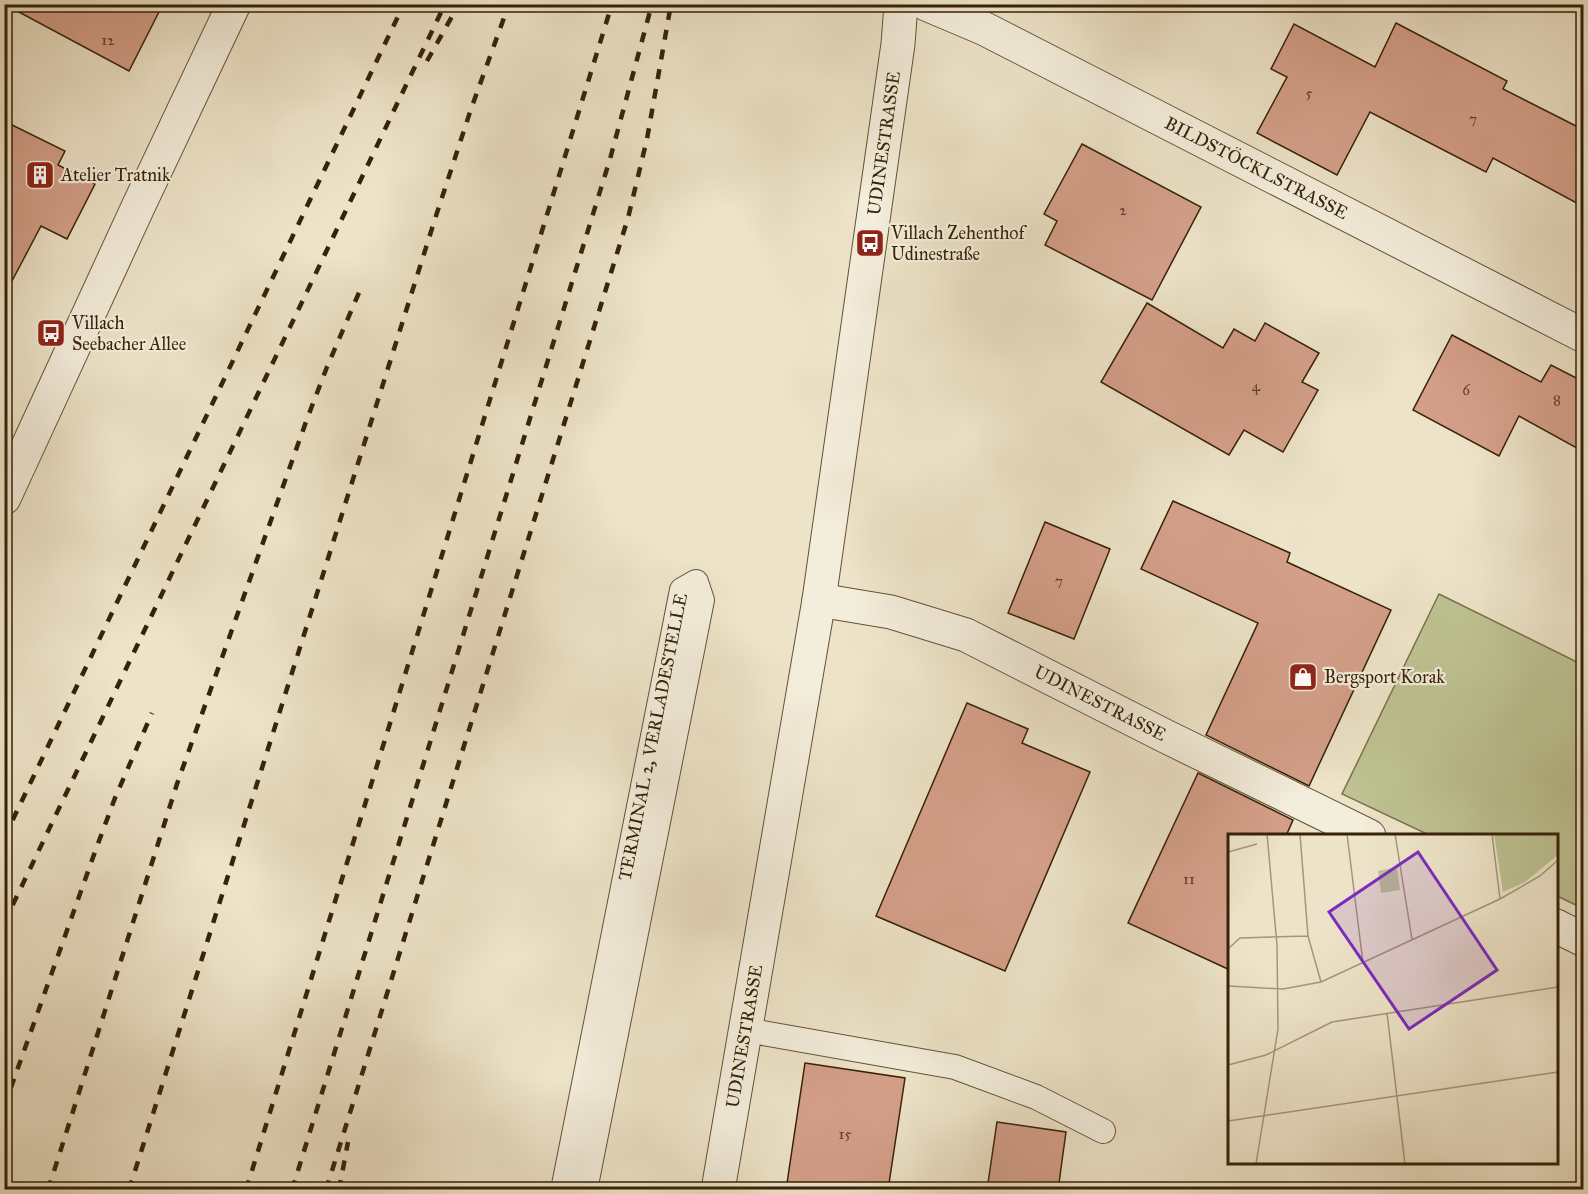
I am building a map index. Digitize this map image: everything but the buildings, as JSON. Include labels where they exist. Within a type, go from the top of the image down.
[{"type":"street","points":[[4,498],[234,4]]},
{"type":"street","name":"UDINESTRASSE","points":[[718,1190],[819,600],[898,45],[901,4]]},
{"type":"street","name":"BILDSTÖCKLSTRASSE","points":[[926,4],[985,29],[1584,336]]},
{"type":"street","name":"UDINESTRASSE","points":[[819,600],[891,612],[966,635],[1366,834]]},
{"type":"street","points":[[1558,927],[1584,940]]},
{"type":"lane","name":"TERMINAL 2, VERLADESTELLE","points":[[563,1190],[682,590],[696,582],[702,600],[585,1190]]},
{"type":"lane","points":[[746,1030],[955,1067],[1036,1096],[1103,1131]]},
{"type":"green space","points":[[1439,594],[1583,665],[1584,898],[1580,907],[1558,896],[1558,834],[1427,834],[1342,794]]},
{"type":"railway","points":[[4,838],[404,4]]},
{"type":"railway","points":[[4,923],[445,4]]},
{"type":"railway","points":[[427,61],[459,4]]},
{"type":"railway","points":[[129,1190],[435,219],[509,4]]},
{"type":"railway","points":[[246,1190],[612,4]]},
{"type":"railway","points":[[292,1190],[610,159],[652,4]]},
{"type":"railway","points":[[326,1190],[628,218],[647,139],[671,4]]},
{"type":"railway","points":[[48,1190],[177,784],[307,419],[361,288]]},
{"type":"railway","points":[[4,1107],[115,798],[152,713]]},
{"type":"railway","points":[[339,1190],[348,1142]]},
{"type":"place","name":"Atelier Tratnik","points":[[40,175]]},
{"type":"place","name":"Villach Zehenthof Udinestraße","points":[[870,243]]},
{"type":"place","name":"Villach Seebacher Allee","points":[[51,333]]},
{"type":"place","name":"Bergsport Korak","points":[[1303,677]]}]
